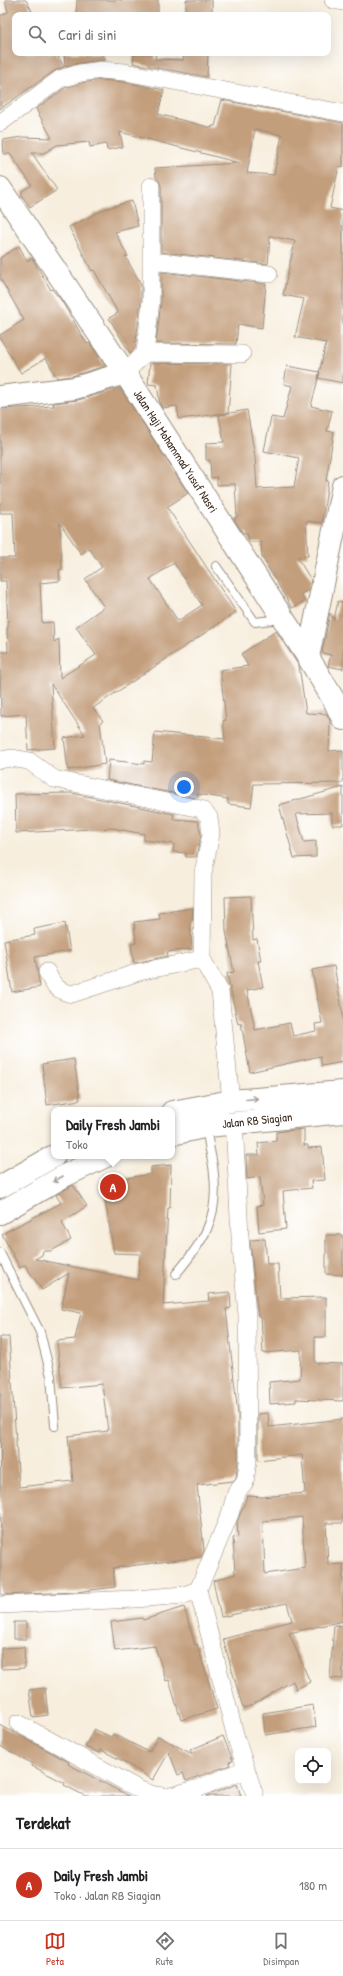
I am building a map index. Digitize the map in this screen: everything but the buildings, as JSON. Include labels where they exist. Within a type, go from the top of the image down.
[{"type":"main road","name":"Jalan Haji Mohammad Yusuf Nasri","points":[[0,188],[125,373],[284,618],[335,702],[343,719]]},
{"type":"main road","points":[[0,397],[75,388],[125,373]]},
{"type":"main road","points":[[308,656],[342,500]]},
{"type":"main road","name":"Jalan RB Siagian","points":[[175,1111],[231,1101],[343,1092]]},
{"type":"main road","name":"Jalan RB Siagian","points":[[175,1133],[234,1122],[343,1112]]},
{"type":"main road","points":[[0,1187],[51,1158]]},
{"type":"main road","points":[[0,1213],[64,1176],[100,1159]]},
{"type":"street","points":[[333,0],[343,2]]},
{"type":"street","points":[[0,123],[60,79],[80,73],[101,70],[125,72],[343,114]]},
{"type":"street","points":[[125,373],[145,353],[151,301],[151,186]]},
{"type":"street","points":[[151,260],[269,274]]},
{"type":"street","points":[[145,353],[242,354]]},
{"type":"street","points":[[0,760],[11,758],[29,761],[54,779],[201,808],[209,817],[212,834],[203,873],[202,959],[220,991],[231,1101]]},
{"type":"street","points":[[47,972],[53,986],[62,992],[72,994],[139,972],[202,959]]},
{"type":"street","points":[[234,1122],[240,1236],[247,1315],[248,1462],[246,1482],[236,1493],[230,1514],[198,1590],[246,1769],[255,1796]]},
{"type":"street","points":[[0,1605],[135,1599],[184,1595],[198,1590]]},
{"type":"street","points":[[18,1723],[140,1790],[154,1795],[163,1796]]},
{"type":"street","points":[[171,1796],[199,1788],[246,1769]]},
{"type":"lane","points":[[216,566],[255,622],[284,618]]},
{"type":"lane","points":[[176,1274],[199,1246],[211,1224],[214,1202],[214,1175],[208,1145],[208,1126]]},
{"type":"lane","points":[[0,1253],[40,1332],[51,1376],[54,1426]]},
{"type":"place","name":"Daily Fresh Jambi","points":[[113,1187]]}]
